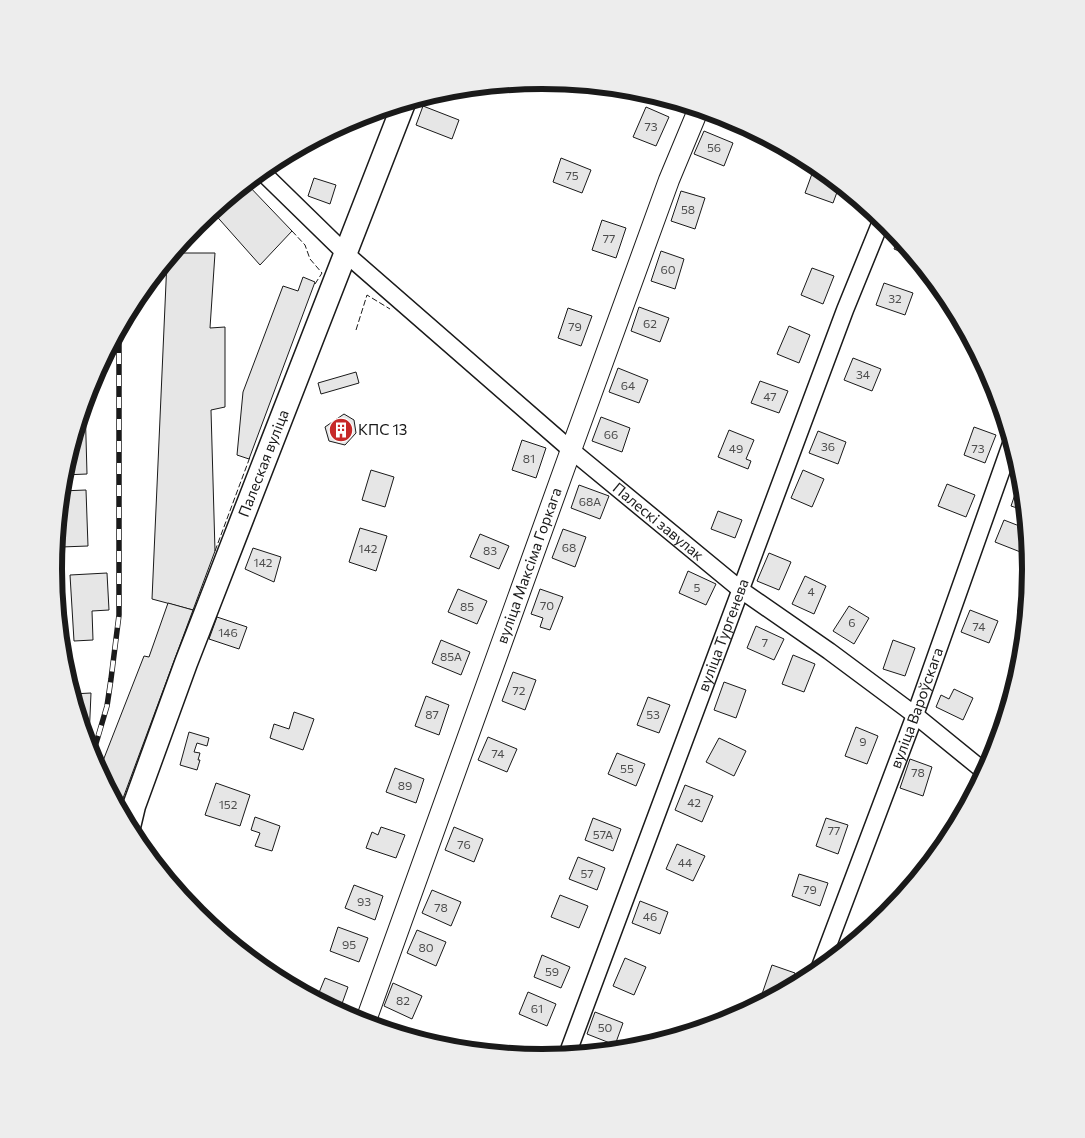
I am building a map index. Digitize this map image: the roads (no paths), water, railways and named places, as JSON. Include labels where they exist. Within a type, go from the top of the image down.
[{"type":"main road","name":"Палеская вуліца","points":[[131,816],[186,663],[401,110]]},
{"type":"street","name":"вуліца Максіма Горкага","points":[[368,1016],[669,180],[697,114]]},
{"type":"street","name":"Палескі завулак","points":[[267,176],[345,253],[571,450],[741,590],[829,651],[915,715],[980,767]]},
{"type":"street","name":"вуліца Тургенева","points":[[571,1048],[845,310],[879,227]]},
{"type":"street","name":"вуліца Вароўскага","points":[[823,958],[915,715],[1008,453]]},
{"type":"railway","points":[[96,744],[107,706],[119,615],[119,344]]},
{"type":"place","name":"КПС 13","points":[[341,430]]}]
